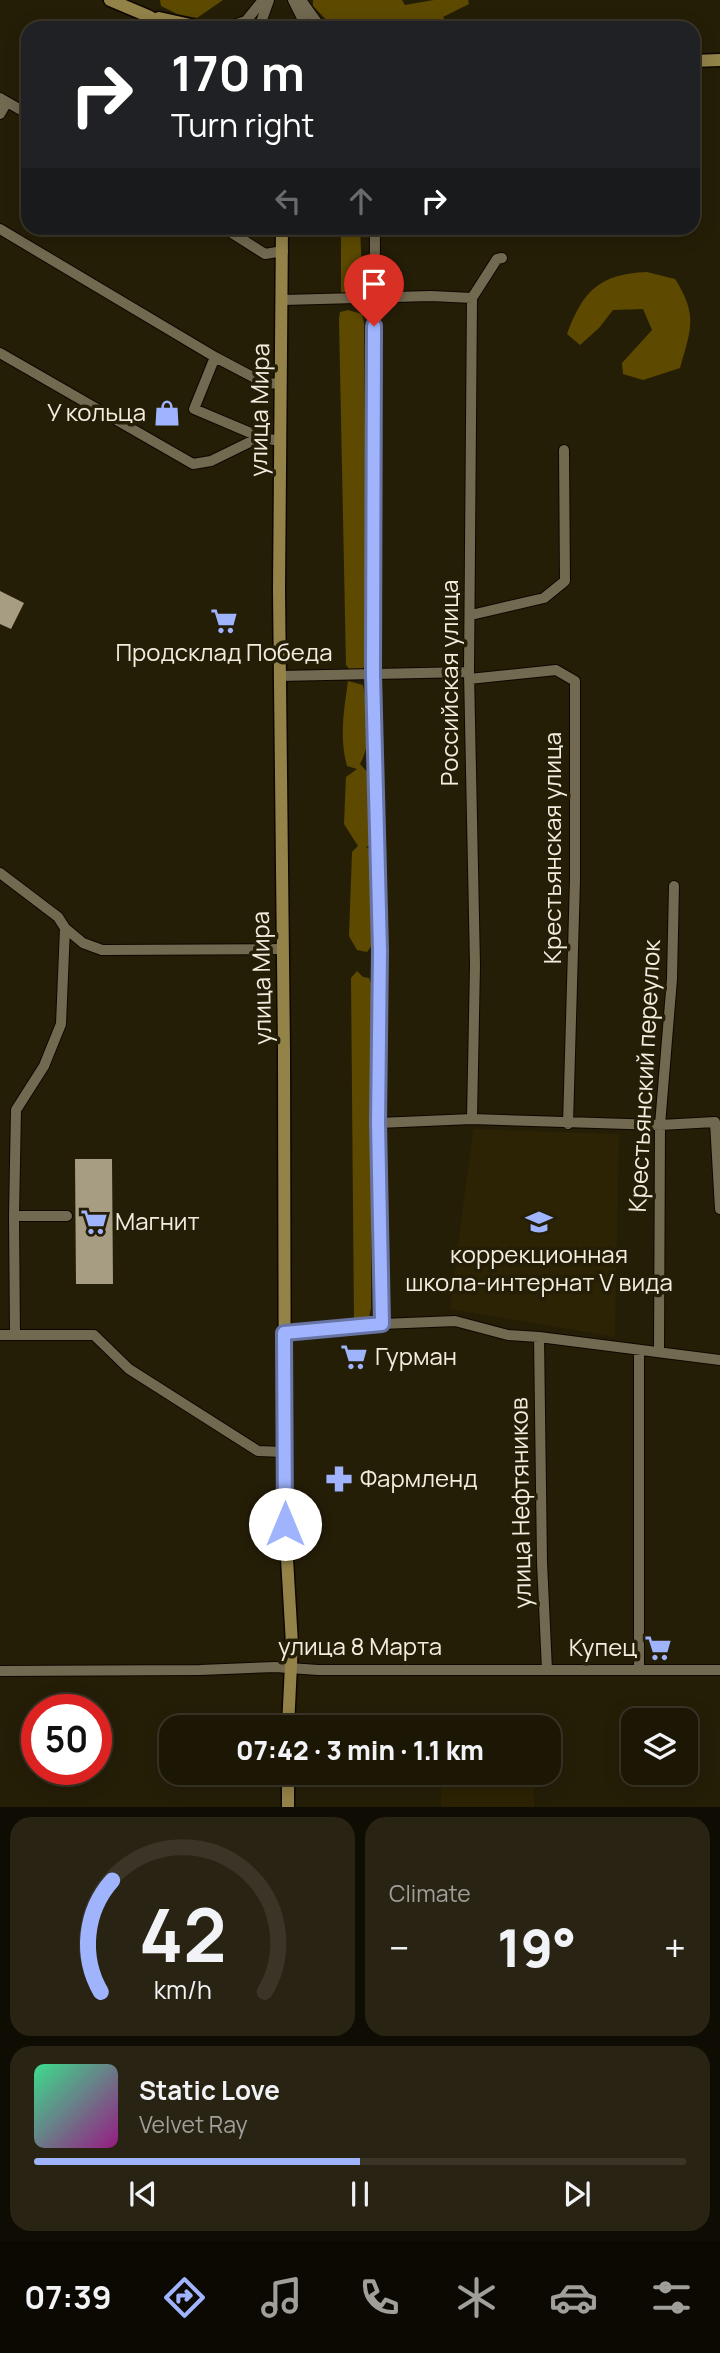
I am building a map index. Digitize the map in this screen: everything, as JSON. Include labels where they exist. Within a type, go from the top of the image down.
[{"type":"main road","points":[[110,0],[157,21]]},
{"type":"main road","points":[[148,16],[172,21]]},
{"type":"main road","points":[[700,61],[720,61]]},
{"type":"main road","name":"улица Мира","points":[[282,235],[279,676],[283,949],[284,1451],[291,1668],[289,1715]]},
{"type":"main road","points":[[288,1785],[288,1807]]},
{"type":"street","points":[[246,21],[263,0]]},
{"type":"street","points":[[262,21],[269,0]]},
{"type":"street","points":[[293,0],[304,21]]},
{"type":"street","points":[[301,0],[316,21]]},
{"type":"street","points":[[0,114],[4,100],[21,110]]},
{"type":"street","points":[[0,229],[215,357],[266,384],[280,383]]},
{"type":"street","points":[[237,235],[265,254],[283,251]]},
{"type":"street","points":[[375,235],[373,674],[380,951],[378,1123],[382,1324]]},
{"type":"street","points":[[283,300],[431,296],[472,298],[496,259],[502,258]]},
{"type":"street","name":"Российская улица","points":[[472,298],[469,676],[475,965],[472,1119]]},
{"type":"street","points":[[0,353],[193,464],[211,461],[260,437]]},
{"type":"street","points":[[215,357],[194,410],[260,437],[279,441]]},
{"type":"street","points":[[471,615],[544,598],[565,581],[564,450]]},
{"type":"street","name":"Крестьянская улица","points":[[469,676],[556,670],[575,681],[575,880],[568,1124]]},
{"type":"street","points":[[279,676],[469,676]]},
{"type":"street","points":[[0,873],[58,917],[65,928],[83,943],[102,950],[283,949]]},
{"type":"street","name":"Крестьянский переулок","points":[[659,1353],[660,1125],[672,979],[674,886]]},
{"type":"street","points":[[15,1335],[16,1110],[44,1066],[61,1024],[65,928]]},
{"type":"street","points":[[378,1123],[472,1119],[568,1124],[660,1125],[715,1122],[720,1209]]},
{"type":"street","points":[[14,1216],[67,1216]]},
{"type":"street","points":[[284,1333],[454,1321],[508,1335],[720,1360]]},
{"type":"street","points":[[0,1335],[94,1335],[129,1369],[258,1451],[284,1451]]},
{"type":"street","name":"улица Нефтяников","points":[[539,1337],[542,1576],[547,1670]]},
{"type":"street","points":[[639,1350],[639,1670]]},
{"type":"street","name":"улица 8 Марта","points":[[0,1671],[291,1668],[720,1670]]},
{"type":"shaded area","points":[[160,0],[223,0],[197,18],[177,14],[161,6]]},
{"type":"shaded area","points":[[313,0],[402,0],[405,5],[434,0],[468,0],[469,4],[443,17],[446,21],[327,21],[313,6]]},
{"type":"shaded area","points":[[341,235],[360,235],[363,296],[341,295]]},
{"type":"shaded area","points":[[647,272],[675,279],[687,303],[690,322],[680,368],[643,380],[623,374],[622,363],[652,330],[643,309],[613,310],[599,328],[580,345],[567,334],[580,306],[595,288],[616,276]]},
{"type":"shaded area","points":[[348,310],[362,314],[364,323],[367,654],[366,665],[360,671],[350,670],[346,665],[339,319],[340,312]]},
{"type":"shaded area","points":[[348,681],[363,685],[367,715],[367,746],[360,764],[371,776],[367,787],[371,793],[372,845],[366,847],[372,851],[372,945],[367,952],[357,950],[349,936],[352,852],[358,846],[344,824],[346,777],[357,769],[347,766],[343,745]]},
{"type":"shaded area","points":[[357,971],[363,977],[369,978],[372,986],[371,1308],[368,1322],[360,1325],[354,1321],[351,978]]},
{"type":"shaded area","name":"коррекционная школа-интернат V вида","points":[[473,1129],[619,1134],[615,1337],[450,1309]]},
{"type":"shaded area","points":[[441,1785],[534,1785],[534,1807],[441,1807]]},
{"type":"building","points":[[0,591],[24,603],[11,629],[0,624]]},
{"type":"building","name":"Магнит","points":[[75,1159],[112,1159],[113,1284],[76,1284]]},
{"type":"place","name":"У кольца","points":[[167,413]]},
{"type":"place","name":"Продсклад Победа","points":[[224,621]]},
{"type":"place","name":"Магнит","points":[[94,1222]]},
{"type":"place","name":"коррекционная школа-интернат V вида","points":[[539,1222]]},
{"type":"place","name":"Гурман","points":[[354,1357]]},
{"type":"place","name":"Фармленд","points":[[339,1479]]},
{"type":"place","name":"Купец","points":[[658,1648]]},
{"type":"route","points":[[285,1524],[284,1333],[382,1324],[378,1123],[380,951],[373,674],[374,326]]}]
